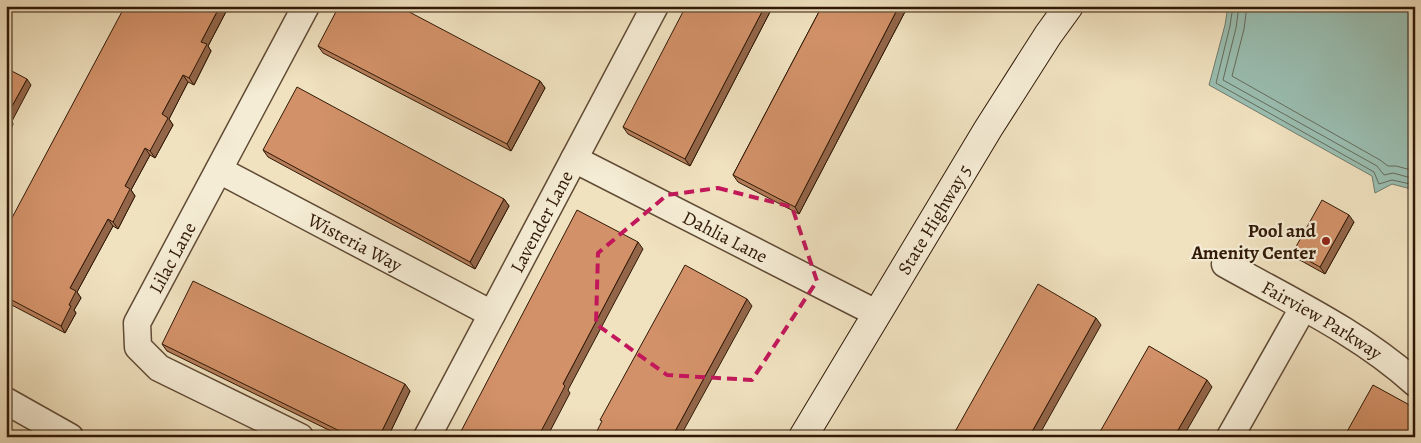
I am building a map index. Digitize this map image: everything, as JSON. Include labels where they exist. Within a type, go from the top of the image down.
[{"type":"main road","name":"State Highway 5","points":[[803,437],[988,129],[1048,35],[1069,6]]},
{"type":"street","name":"Lilac Lane","points":[[300,437],[159,368],[138,347],[137,323],[306,6]]},
{"type":"street","name":"Lavender Lane","points":[[427,437],[655,6]]},
{"type":"street","name":"Dahlia Lane","points":[[574,159],[876,313]]},
{"type":"street","name":"Wisteria Way","points":[[219,170],[492,314]]},
{"type":"street","name":"Fairview Parkway","points":[[1225,264],[1367,345],[1415,383]]},
{"type":"street","points":[[1230,437],[1304,308]]},
{"type":"street","points":[[6,401],[70,437]]},
{"type":"highlighted area","points":[[718,188],[792,207],[817,281],[752,380],[667,375],[596,324],[598,253],[667,195]]},
{"type":"water","points":[[1228,6],[1415,6],[1415,190],[1392,184],[1375,193],[1372,176],[1209,85],[1225,25]]},
{"type":"building","points":[[125,6],[136,6],[142,10],[143,6],[220,6],[201,42],[207,44],[189,78],[183,75],[162,114],[168,118],[150,151],[145,148],[125,186],[130,189],[113,222],[108,219],[70,288],[76,291],[61,326],[6,297],[6,229]]},
{"type":"building","points":[[339,6],[398,6],[540,81],[507,144],[318,46]]},
{"type":"building","points":[[686,6],[765,6],[685,159],[623,127]]},
{"type":"building","points":[[822,6],[899,6],[795,207],[733,175]]},
{"type":"building","points":[[6,68],[27,79],[6,117]]},
{"type":"building","points":[[297,87],[504,199],[470,262],[263,150]]},
{"type":"building","name":"Pool and Amenity Center","points":[[1322,200],[1349,215],[1320,267],[1293,252]]},
{"type":"building","points":[[577,210],[638,242],[563,384],[565,386],[538,437],[458,437]]},
{"type":"building","points":[[685,265],[747,299],[672,437],[594,437],[602,421],[600,420]]},
{"type":"building","points":[[193,281],[405,384],[379,437],[352,437],[162,344]]},
{"type":"building","points":[[1038,284],[1096,318],[1029,437],[952,437]]},
{"type":"building","points":[[1149,346],[1207,380],[1174,437],[1097,437]]},
{"type":"building","points":[[1373,385],[1415,408],[1415,437],[1344,437]]},
{"type":"place","name":"Pool and Amenity Center","points":[[1326,241]]}]
